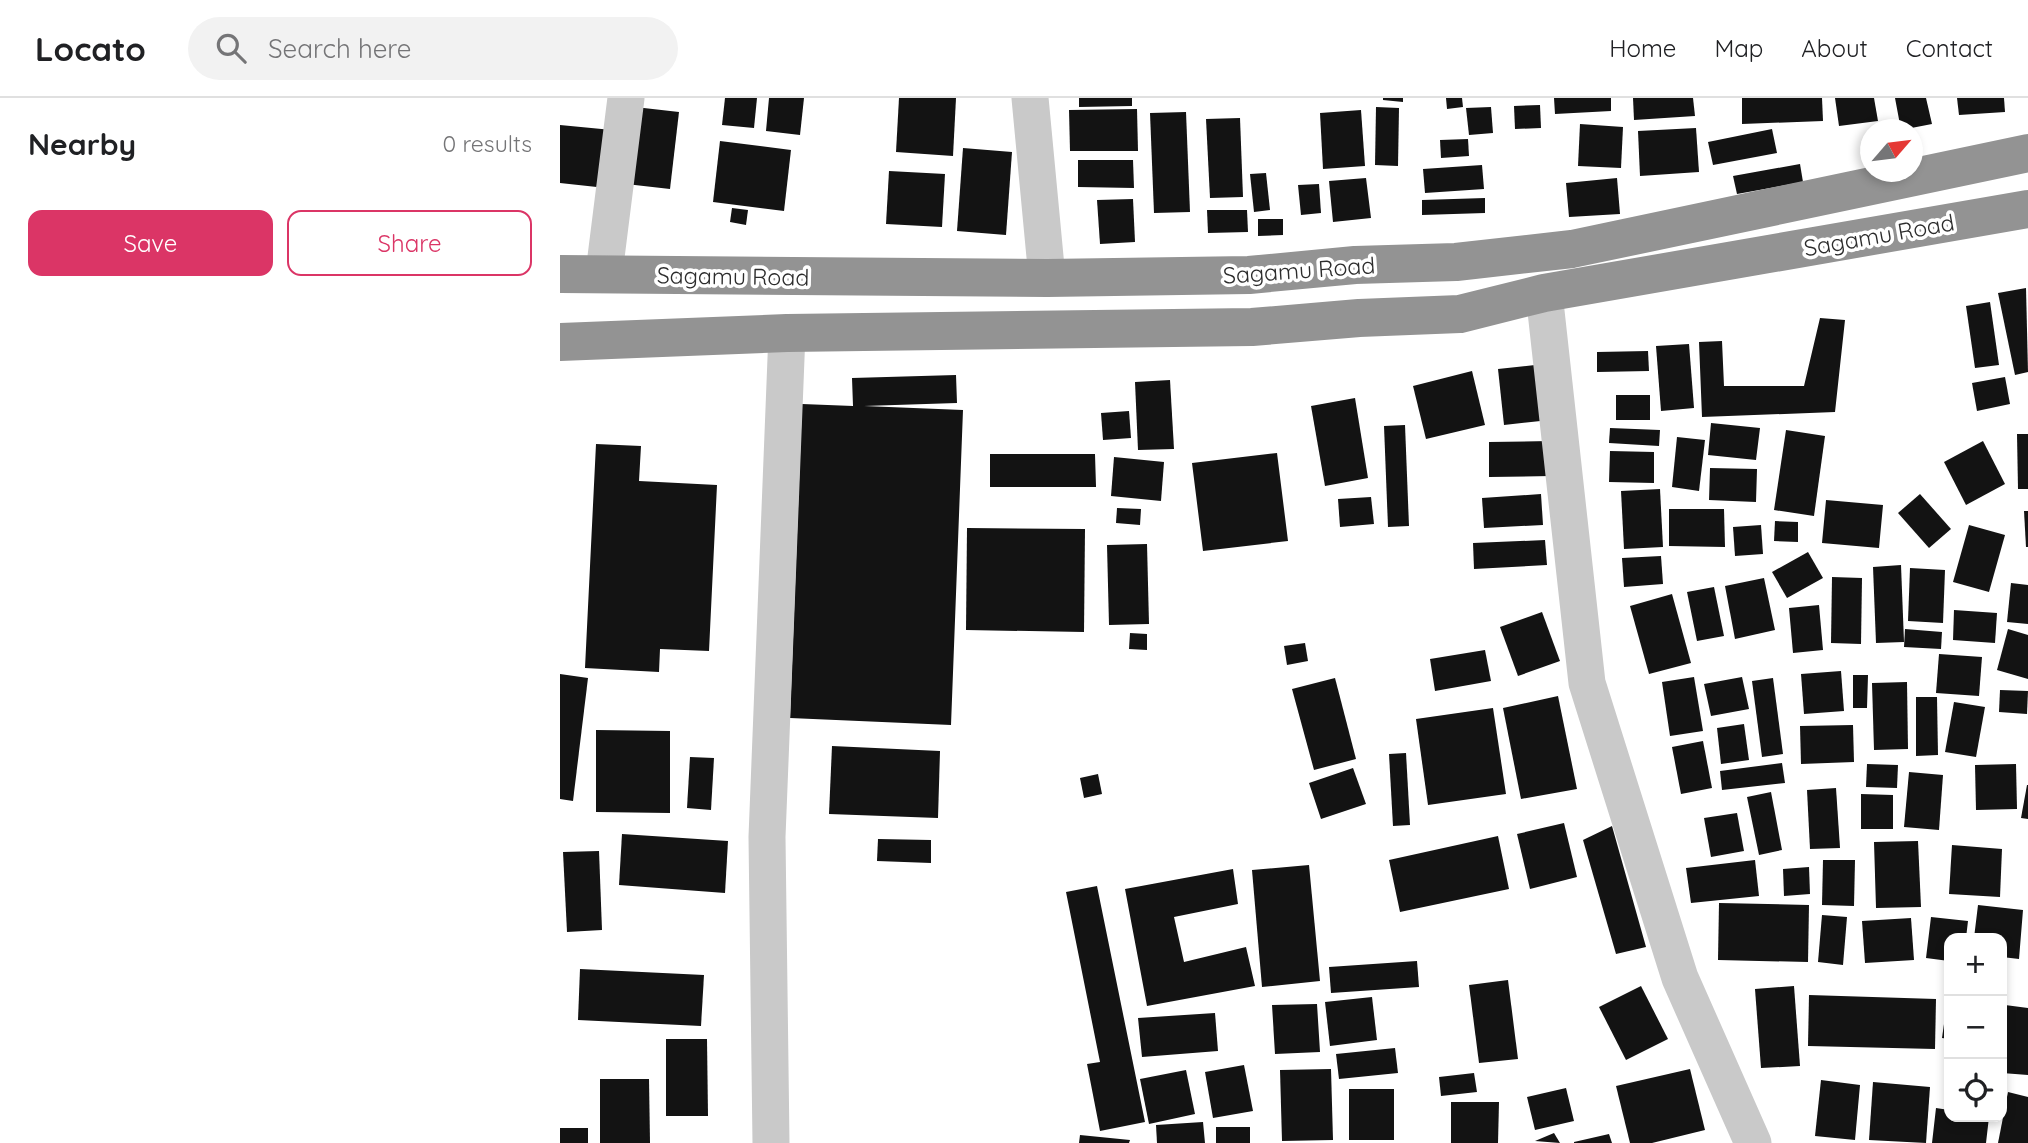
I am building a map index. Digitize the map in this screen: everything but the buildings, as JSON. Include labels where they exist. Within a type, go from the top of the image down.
[{"type":"highway","name":"Sagamu Road","points":[[560,274],[1047,278],[1249,275],[1355,265],[1456,262],[1572,249],[2028,153]]},
{"type":"highway","name":"Sagamu Road","points":[[560,342],[787,333],[1252,327],[1359,317],[1460,314],[1544,293],[2028,209]]},
{"type":"street","points":[[604,274],[626,98]]},
{"type":"street","points":[[1030,98],[1047,278]]},
{"type":"street","points":[[1544,293],[1587,682],[1680,978],[1753,1143]]},
{"type":"street","points":[[771,1143],[767,837],[787,333]]}]
